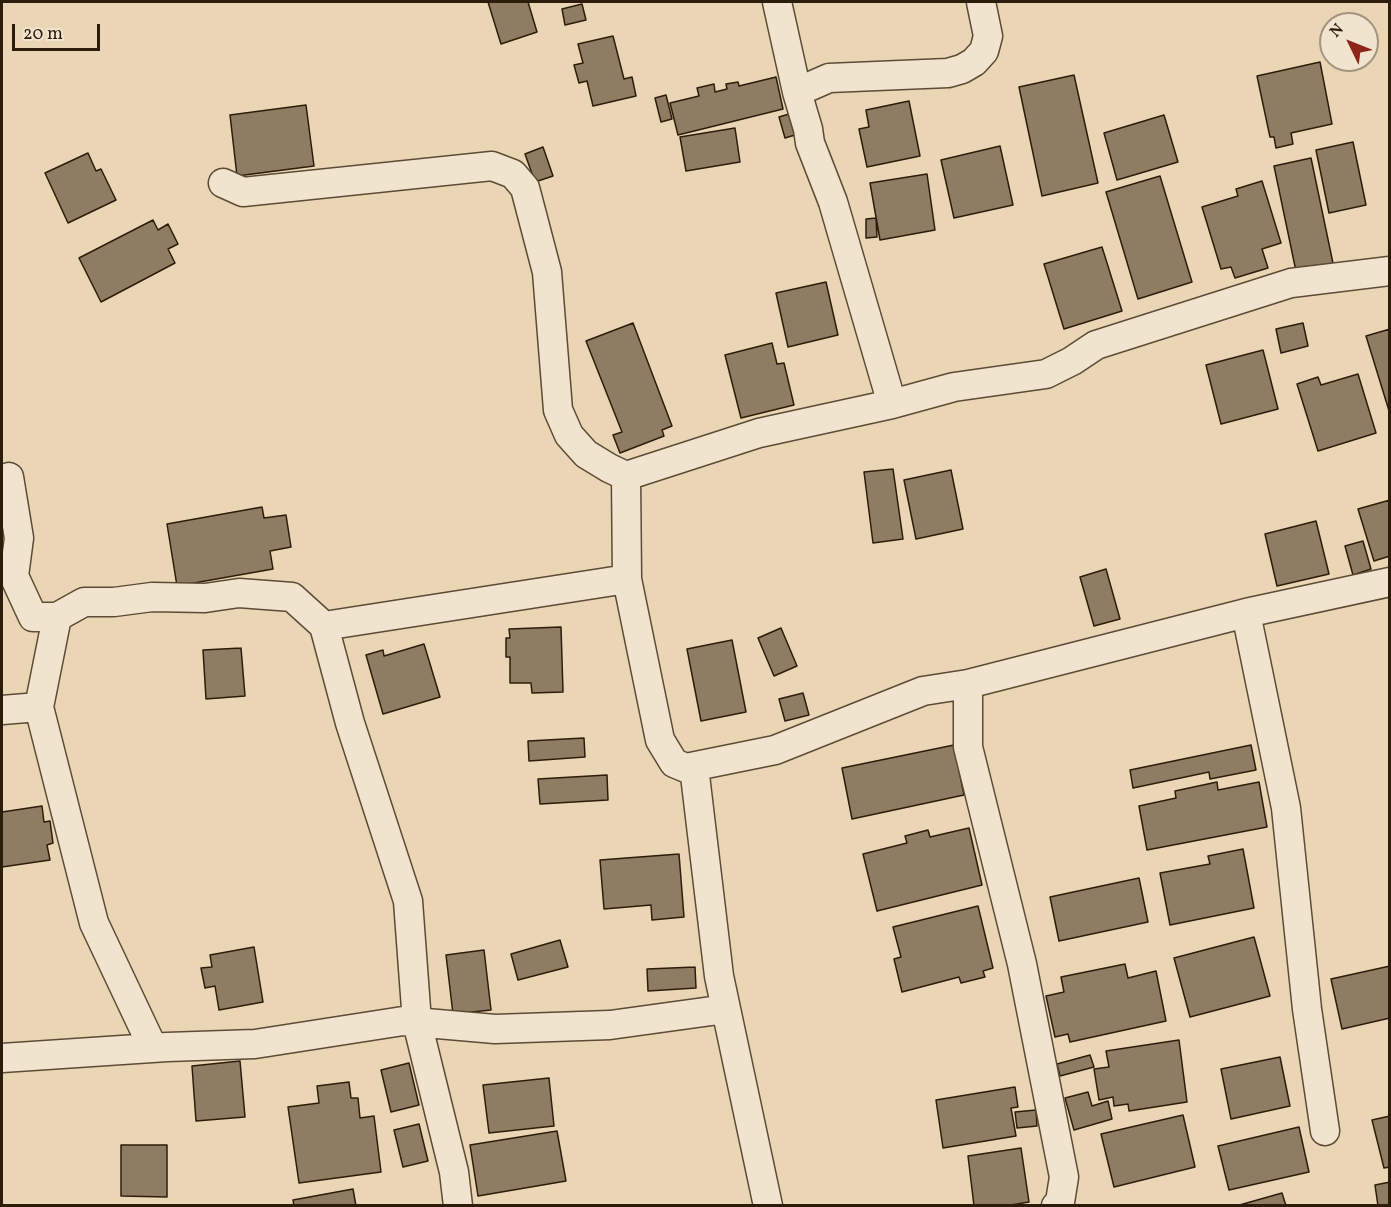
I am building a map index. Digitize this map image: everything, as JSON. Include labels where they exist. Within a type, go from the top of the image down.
[{"type":"street","points":[[777,2],[810,143],[833,202],[892,404]]},
{"type":"street","points":[[797,92],[829,78],[948,73],[962,69],[974,62],[984,51],[988,36],[981,2]]},
{"type":"street","points":[[223,183],[243,192],[492,166],[513,174],[525,188],[547,272],[558,410],[569,435],[586,453],[626,476],[759,433],[892,404],[954,387],[1046,374],[1096,345],[1291,283],[1389,271]]},
{"type":"street","points":[[626,476],[627,579],[660,740],[674,763],[686,768],[775,750],[923,691],[968,684],[1246,613],[1389,582]]},
{"type":"street","points":[[9,477],[19,538],[14,576],[33,617],[57,617],[84,602],[114,602],[152,597],[205,597],[239,593],[292,597],[324,626],[350,723],[408,901],[417,1022],[454,1172],[459,1206]]},
{"type":"street","points":[[324,626],[627,579]]},
{"type":"street","points":[[1246,613],[1286,808],[1307,1009],[1325,1131]]},
{"type":"street","points":[[57,617],[39,707],[94,923],[153,1048]]},
{"type":"street","points":[[968,684],[969,747],[1022,964],[1064,1177],[1059,1204]]},
{"type":"street","points":[[2,710],[39,707]]},
{"type":"street","points":[[694,767],[719,976],[768,1206]]},
{"type":"street","points":[[2,1058],[255,1044],[403,1021],[495,1029],[610,1025],[726,1009]]},
{"type":"building","points":[[488,2],[528,2],[537,32],[501,44]]},
{"type":"building","points":[[582,4],[586,20],[565,25],[562,9]]},
{"type":"building","points":[[613,36],[624,79],[632,77],[636,96],[593,106],[587,81],[579,83],[574,65],[583,63],[578,44]]},
{"type":"building","points":[[1319,62],[1319,72],[1322,72],[1332,124],[1291,133],[1293,144],[1276,148],[1274,137],[1270,137],[1257,76]]},
{"type":"building","points":[[1074,75],[1098,183],[1042,196],[1019,87]]},
{"type":"building","points":[[776,77],[783,109],[678,135],[670,103],[699,96],[697,88],[714,84],[715,92],[727,89],[726,84],[738,82],[739,86]]},
{"type":"building","points":[[666,95],[672,119],[661,122],[655,98]]},
{"type":"building","points":[[909,101],[920,156],[867,167],[859,129],[869,127],[866,110]]},
{"type":"building","points":[[306,105],[314,166],[237,176],[230,115]]},
{"type":"building","points":[[799,111],[805,132],[785,138],[779,117]]},
{"type":"building","points":[[1164,115],[1178,162],[1117,180],[1104,133]]},
{"type":"building","points":[[735,128],[740,162],[686,171],[680,137]]},
{"type":"building","points":[[1353,142],[1366,205],[1329,213],[1316,150]]},
{"type":"building","points":[[1000,146],[1013,205],[954,218],[941,160]]},
{"type":"building","points":[[543,147],[553,176],[535,182],[525,154]]},
{"type":"building","points":[[88,153],[96,171],[101,169],[116,200],[68,223],[45,173]]},
{"type":"building","points":[[1311,158],[1334,268],[1297,276],[1274,166]]},
{"type":"building","points":[[927,174],[935,230],[880,240],[870,183]]},
{"type":"building","points":[[1160,176],[1192,282],[1138,299],[1106,192]]},
{"type":"building","points":[[1262,181],[1281,243],[1262,249],[1268,268],[1235,278],[1231,267],[1221,269],[1202,207],[1238,196],[1236,189]]},
{"type":"building","points":[[876,218],[877,237],[866,238],[866,219]]},
{"type":"building","points":[[153,220],[158,230],[168,224],[178,244],[168,249],[175,263],[101,302],[79,258]]},
{"type":"building","points":[[1102,247],[1122,311],[1064,329],[1044,264]]},
{"type":"building","points":[[826,282],[838,335],[788,347],[776,293]]},
{"type":"building","points":[[633,323],[672,426],[662,430],[664,436],[620,453],[613,435],[622,432],[586,341]]},
{"type":"building","points":[[1303,323],[1308,346],[1281,353],[1276,329]]},
{"type":"building","points":[[1390,329],[1390,414],[1366,336]]},
{"type":"building","points":[[772,343],[777,364],[784,363],[794,405],[741,418],[725,355]]},
{"type":"building","points":[[1263,350],[1278,409],[1221,424],[1206,365]]},
{"type":"building","points":[[1358,374],[1376,433],[1318,451],[1297,384],[1318,377],[1321,385]]},
{"type":"building","points":[[893,469],[903,539],[873,543],[864,472]]},
{"type":"building","points":[[951,470],[963,529],[916,539],[904,480]]},
{"type":"building","points":[[1390,500],[1390,556],[1374,561],[1358,509]]},
{"type":"building","points":[[262,507],[264,518],[286,515],[291,547],[270,551],[273,569],[177,586],[167,524]]},
{"type":"building","points":[[1316,521],[1329,574],[1277,586],[1265,534]]},
{"type":"building","points":[[1363,541],[1371,569],[1353,575],[1345,546]]},
{"type":"building","points":[[1106,569],[1120,619],[1094,626],[1080,577]]},
{"type":"building","points":[[561,627],[563,692],[532,693],[531,683],[510,683],[510,657],[506,657],[506,638],[510,638],[509,629]]},
{"type":"building","points":[[781,628],[797,666],[774,676],[758,638]]},
{"type":"building","points":[[732,640],[746,712],[701,721],[687,649]]},
{"type":"building","points":[[424,644],[440,697],[383,714],[366,655],[383,650],[384,656]]},
{"type":"building","points":[[241,648],[245,696],[206,699],[203,650]]},
{"type":"building","points":[[803,693],[809,715],[785,721],[779,699]]},
{"type":"building","points":[[584,738],[585,757],[529,761],[528,741]]},
{"type":"building","points":[[954,745],[964,795],[852,819],[842,768]]},
{"type":"building","points":[[1251,745],[1256,770],[1210,779],[1209,772],[1133,788],[1130,770]]},
{"type":"building","points":[[607,775],[608,800],[540,804],[538,779]]},
{"type":"building","points":[[1217,782],[1218,790],[1259,782],[1267,827],[1147,850],[1139,806],[1176,798],[1175,791]]},
{"type":"building","points":[[42,806],[44,822],[50,821],[53,843],[47,845],[50,860],[2,867],[2,812]]},
{"type":"building","points":[[969,828],[982,885],[877,911],[863,854],[907,843],[905,836],[928,830],[930,837]]},
{"type":"building","points":[[1243,849],[1254,908],[1170,925],[1160,873],[1210,864],[1208,856]]},
{"type":"building","points":[[679,854],[684,917],[652,920],[651,905],[604,909],[600,860]]},
{"type":"building","points":[[1139,878],[1148,922],[1059,941],[1050,897]]},
{"type":"building","points":[[978,906],[993,968],[983,971],[985,977],[961,983],[959,977],[902,992],[894,959],[901,957],[893,927]]},
{"type":"building","points":[[1254,937],[1270,996],[1190,1017],[1174,958]]},
{"type":"building","points":[[560,940],[568,967],[518,980],[511,954]]},
{"type":"building","points":[[254,947],[263,1002],[219,1010],[215,986],[205,988],[201,968],[212,967],[210,955]]},
{"type":"building","points":[[484,950],[491,1010],[453,1014],[446,955]]},
{"type":"building","points":[[1125,964],[1128,978],[1156,971],[1166,1021],[1070,1042],[1068,1034],[1055,1037],[1046,996],[1064,992],[1061,977]]},
{"type":"building","points":[[1390,966],[1390,1018],[1342,1029],[1331,979]]},
{"type":"building","points":[[695,967],[696,988],[648,991],[647,969]]},
{"type":"building","points":[[1179,1040],[1187,1102],[1129,1111],[1128,1104],[1114,1106],[1113,1097],[1099,1100],[1094,1069],[1109,1067],[1106,1051]]},
{"type":"building","points":[[1090,1055],[1094,1067],[1060,1076],[1057,1064]]},
{"type":"building","points":[[1280,1057],[1290,1106],[1231,1119],[1221,1069]]},
{"type":"building","points":[[240,1061],[245,1117],[196,1121],[192,1066]]},
{"type":"building","points":[[409,1063],[419,1105],[391,1112],[381,1070]]},
{"type":"building","points":[[549,1078],[554,1126],[489,1133],[483,1085]]},
{"type":"building","points":[[349,1082],[351,1098],[358,1098],[360,1118],[374,1116],[381,1172],[299,1183],[288,1107],[319,1103],[317,1086]]},
{"type":"building","points":[[1015,1087],[1018,1107],[1011,1108],[1016,1136],[943,1148],[936,1100]]},
{"type":"building","points":[[1088,1092],[1092,1106],[1108,1101],[1112,1119],[1074,1130],[1065,1098]]},
{"type":"building","points":[[1036,1110],[1037,1126],[1017,1128],[1015,1112]]},
{"type":"building","points":[[1183,1115],[1195,1167],[1114,1187],[1101,1134]]},
{"type":"building","points":[[1390,1116],[1390,1167],[1384,1168],[1372,1120]]},
{"type":"building","points":[[419,1124],[428,1161],[403,1167],[394,1130]]},
{"type":"building","points":[[1299,1127],[1309,1172],[1229,1190],[1218,1146]]},
{"type":"building","points":[[557,1131],[566,1181],[478,1196],[470,1145]]},
{"type":"building","points":[[121,1145],[167,1145],[167,1197],[121,1196]]},
{"type":"building","points":[[1021,1148],[1029,1202],[1005,1206],[974,1206],[968,1156]]},
{"type":"building","points":[[1390,1182],[1390,1206],[1378,1206],[1375,1185]]},
{"type":"building","points":[[353,1189],[356,1206],[294,1206],[293,1200]]},
{"type":"building","points":[[1282,1193],[1286,1206],[1236,1206]]}]
